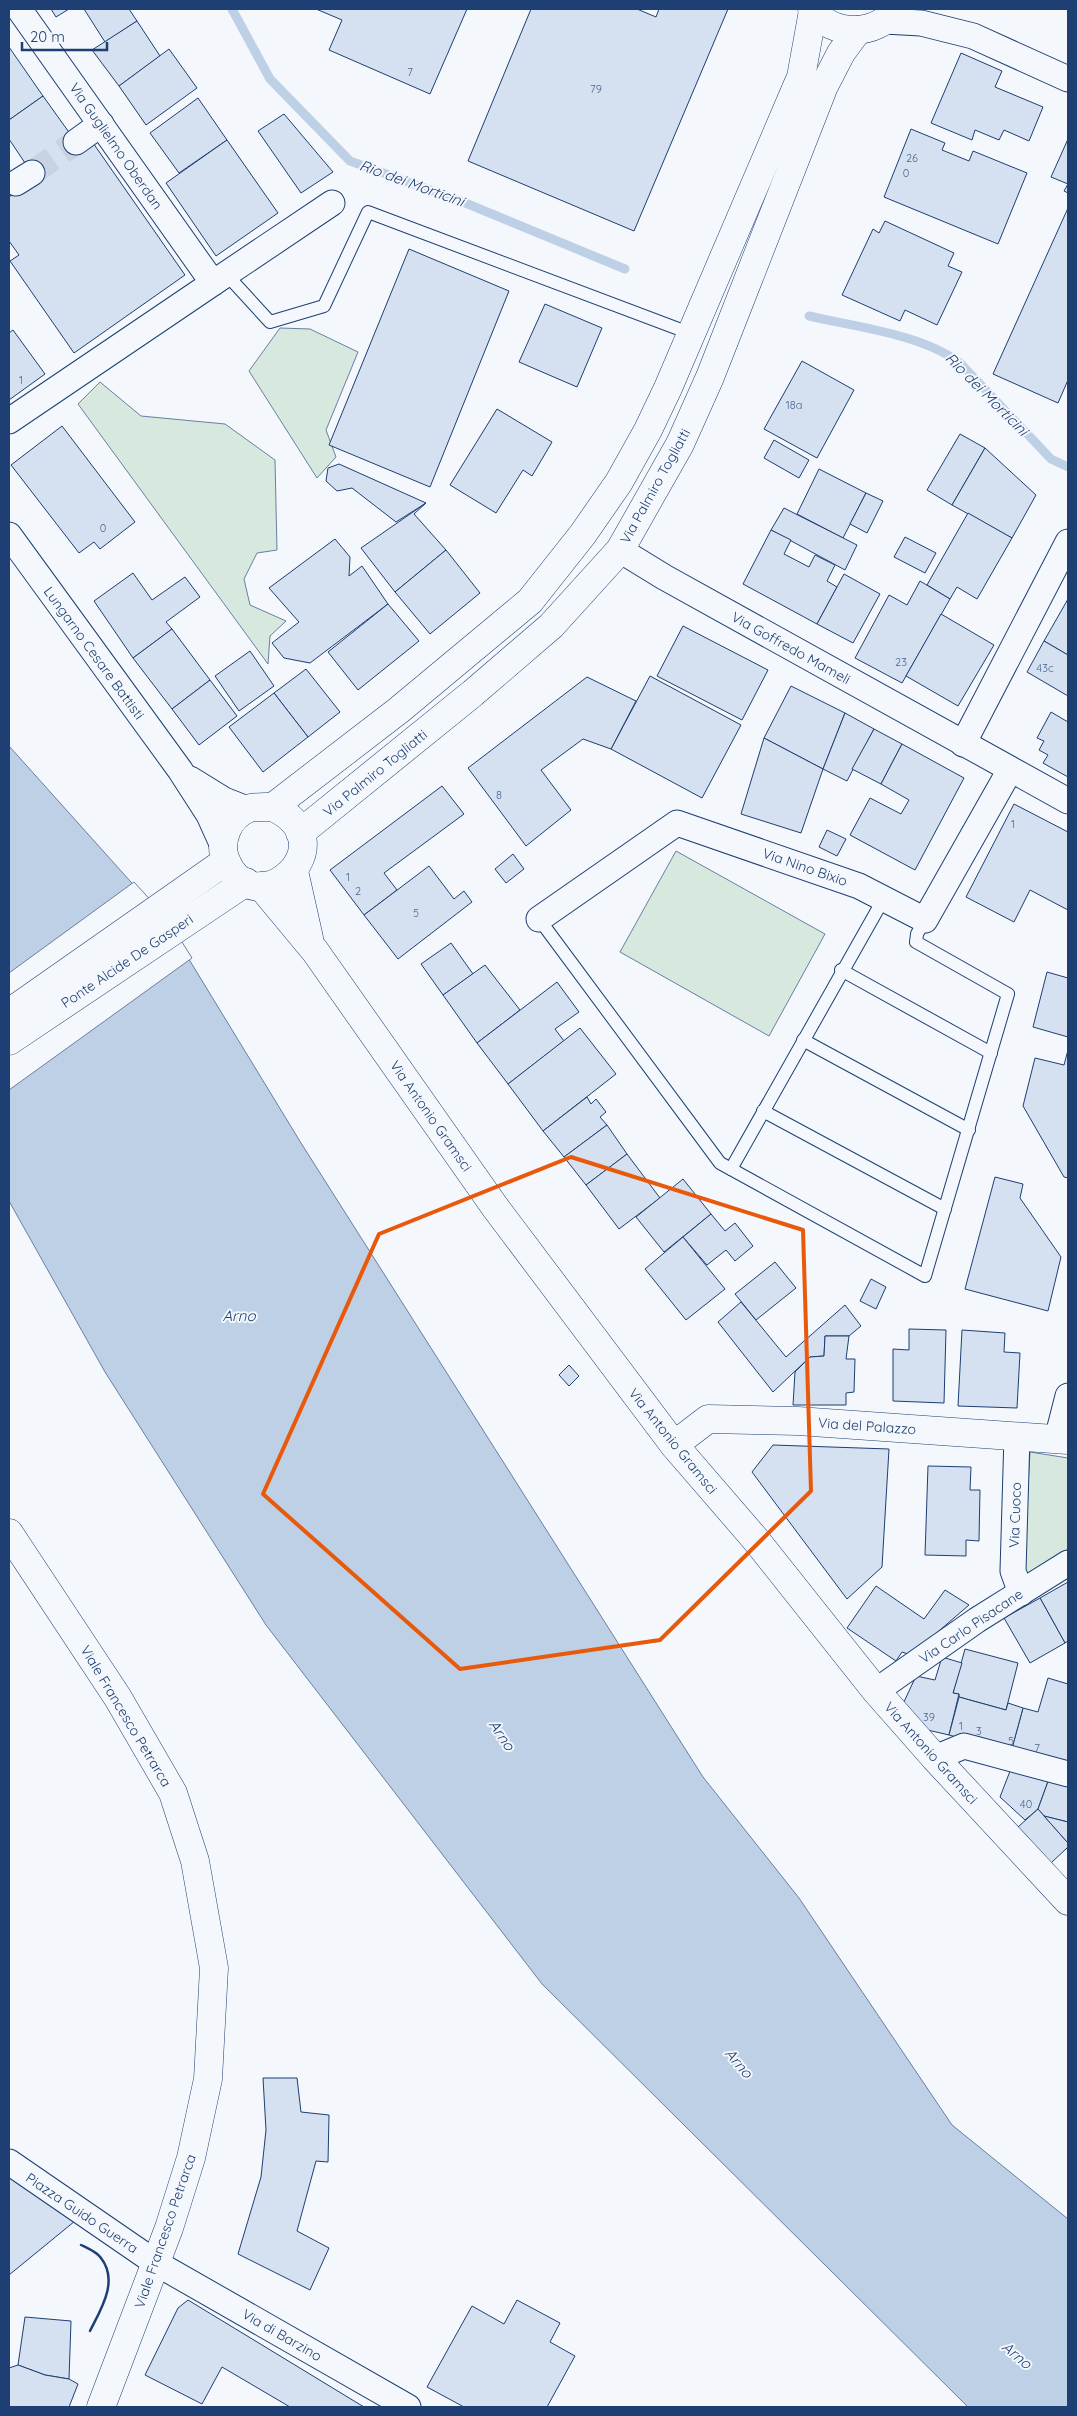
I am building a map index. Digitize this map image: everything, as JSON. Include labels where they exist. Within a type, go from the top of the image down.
[{"type":"main road","points":[[812,10],[826,23],[842,29],[858,30],[872,27],[890,15]]},
{"type":"main road","points":[[260,808],[285,813],[294,822],[300,833],[303,846],[300,859],[294,871],[279,882],[253,884],[231,870],[225,853],[230,824],[260,808],[399,710],[530,601],[583,534],[619,482],[648,430],[692,334],[801,77],[812,10]]},
{"type":"main road","name":"Via Palmiro Togliatti","points":[[300,833],[474,693],[551,626],[620,550],[680,444],[710,377],[824,86],[842,53],[858,30]]},
{"type":"main road","name":"Ponte Alcide De Gasperi","points":[[9,1013],[200,879],[225,853]]},
{"type":"main road","name":"Via Antonio Gramsci","points":[[294,871],[306,928],[314,951]]},
{"type":"main road","name":"Ponte Alcide De Gasperi","points":[[9,1041],[218,900],[253,884]]},
{"type":"main road","name":"Via Antonio Gramsci","points":[[253,884],[314,951],[495,1207],[674,1445],[756,1540],[876,1691],[935,1758],[1068,1901]]},
{"type":"main road","name":"Via del Palazzo","points":[[674,1445],[708,1419],[798,1421],[1063,1440]]},
{"type":"main road","name":"Viale Francesco Petrarca","points":[[9,1533],[118,1698],[173,1793],[195,1861],[214,1968],[208,2079],[191,2158],[156,2263],[102,2407]]},
{"type":"street","name":"Via Guglielmo Oberdan","points":[[20,9],[101,124],[219,278]]},
{"type":"street","points":[[937,9],[973,36]]},
{"type":"street","points":[[890,15],[973,36],[1068,79]]},
{"type":"street","points":[[76,142],[101,124]]},
{"type":"street","points":[[9,422],[332,203]]},
{"type":"street","name":"Lungarno Cesare Battisti","points":[[9,535],[180,770],[209,815],[225,853]]},
{"type":"street","points":[[962,744],[1068,542]]},
{"type":"street","name":"Via Goffredo Mameli","points":[[620,550],[664,577],[962,744],[1068,801]]},
{"type":"street","name":"Lungarno Cesare Battisti","points":[[180,770],[202,788],[224,800],[260,808]]},
{"type":"street","points":[[925,920],[1010,770]]},
{"type":"street","name":"Via Nino Bixio","points":[[539,919],[677,823],[859,886],[925,920]]},
{"type":"street","points":[[1063,1440],[1068,1396]]},
{"type":"street","name":"Via Cuoco","points":[[1017,1436],[1013,1571],[1021,1593]]},
{"type":"street","name":"Via Carlo Pisacane","points":[[876,1691],[977,1620],[1068,1564]]},
{"type":"street","points":[[935,1758],[964,1746],[1068,1774]]},
{"type":"street","name":"Piazza Guido Guerra","points":[[9,2162],[156,2263]]},
{"type":"street","name":"Via di Barzino","points":[[156,2263],[408,2407]]},
{"type":"lane","points":[[219,278],[270,322],[324,306],[368,212],[692,334]]},
{"type":"lane","points":[[731,1169],[883,900]]},
{"type":"lane","points":[[539,919],[720,1163],[925,1276],[1008,994],[916,942],[917,934],[925,920]]},
{"type":"lane","points":[[842,970],[991,1053]]},
{"type":"lane","points":[[803,1040],[969,1130]]},
{"type":"lane","points":[[763,1111],[945,1209]]},
{"type":"highlighted area","points":[[571,1157],[803,1230],[811,1491],[660,1640],[460,1669],[263,1494],[379,1234]]},
{"type":"shaded area","points":[[280,328],[310,329],[358,352],[326,430],[336,457],[317,478],[249,371]]},
{"type":"shaded area","points":[[100,382],[141,416],[225,424],[275,460],[277,550],[257,553],[244,579],[250,605],[286,621],[270,636],[268,664],[78,404]]},
{"type":"shaded area","points":[[676,851],[825,934],[769,1036],[620,952]]},
{"type":"shaded area","points":[[1030,1452],[1068,1458],[1068,1549],[1023,1576]]},
{"type":"water","name":"Arno","points":[[9,746],[165,920],[301,1143],[703,1777],[799,1898],[952,2125],[1068,2219],[1068,2407],[968,2407],[542,1984],[266,1625],[105,1372],[9,1201]]},
{"type":"pier","points":[[134,882],[167,918],[192,958],[9,1090],[9,973]]},
{"type":"building","points":[[51,9],[69,9],[56,17]]},
{"type":"building","points":[[84,9],[129,9],[137,21],[105,42]]},
{"type":"building","points":[[316,9],[467,9],[430,94],[329,50],[342,20]]},
{"type":"building","points":[[531,9],[637,9],[656,17],[659,9],[728,9],[634,231],[468,161]]},
{"type":"building","points":[[137,21],[160,56],[119,86],[92,50]]},
{"type":"building","points":[[9,47],[43,96],[9,120]]},
{"type":"building","points":[[169,49],[197,88],[146,125],[119,86]]},
{"type":"building","points":[[961,53],[1002,71],[995,87],[1043,107],[1029,141],[1004,130],[999,140],[975,130],[972,140],[931,123]]},
{"type":"building","points":[[43,96],[76,142],[91,140],[185,275],[74,353],[10,261],[19,255],[9,241],[9,197],[35,178],[9,139],[9,120]]},
{"type":"building","points":[[198,98],[227,140],[179,173],[150,133]]},
{"type":"building","points":[[284,114],[333,172],[301,193],[258,131]]},
{"type":"building","points":[[911,129],[945,143],[942,150],[969,161],[973,151],[1027,173],[998,244],[884,197]]},
{"type":"building","points":[[1068,139],[1068,184],[1051,177]]},
{"type":"building","points":[[227,140],[278,213],[216,256],[166,183]]},
{"type":"building","points":[[1068,184],[1068,193],[1064,191]]},
{"type":"building","points":[[1068,208],[1068,380],[1058,403],[993,374]]},
{"type":"building","points":[[885,221],[954,253],[948,266],[962,272],[937,325],[905,310],[900,321],[842,295],[873,229],[879,233]]},
{"type":"building","points":[[409,249],[509,291],[430,487],[329,445]]},
{"type":"building","points":[[545,304],[602,328],[577,387],[519,362]]},
{"type":"building","points":[[13,330],[45,374],[9,400],[9,333]]},
{"type":"building","points":[[802,361],[854,390],[817,458],[764,429]]},
{"type":"building","points":[[497,409],[552,442],[532,476],[523,470],[496,513],[450,485]]},
{"type":"building","points":[[62,426],[135,522],[100,549],[94,542],[79,553],[11,465]]},
{"type":"building","points":[[960,434],[985,448],[952,505],[927,490]]},
{"type":"building","points":[[774,440],[809,460],[799,478],[764,458]]},
{"type":"building","points":[[985,448],[1036,495],[1012,538],[952,505]]},
{"type":"building","points":[[339,464],[426,503],[396,522],[352,488],[337,491],[326,481],[328,468]]},
{"type":"building","points":[[819,469],[866,493],[843,538],[797,514]]},
{"type":"building","points":[[866,493],[883,501],[867,533],[850,524]]},
{"type":"building","points":[[426,503],[414,514],[446,550],[395,592],[361,548]]},
{"type":"building","points":[[784,508],[857,545],[845,570],[771,530]]},
{"type":"building","points":[[968,513],[1012,538],[977,599],[957,587],[950,599],[927,585]]},
{"type":"building","points":[[771,530],[791,540],[784,554],[809,567],[815,555],[835,565],[827,581],[837,587],[817,624],[743,584]]},
{"type":"building","points":[[905,537],[936,553],[925,573],[894,557]]},
{"type":"building","points":[[335,539],[350,557],[349,576],[362,566],[388,604],[310,663],[284,658],[272,643],[299,622],[269,588]]},
{"type":"building","points":[[446,550],[480,593],[430,634],[395,592]]},
{"type":"building","points":[[133,573],[152,600],[185,577],[200,597],[166,622],[172,629],[133,658],[94,601]]},
{"type":"building","points":[[844,574],[880,594],[853,643],[817,624]]},
{"type":"building","points":[[920,581],[950,599],[902,683],[855,658],[889,595],[907,605]]},
{"type":"building","points":[[1068,599],[1068,655],[1044,641]]},
{"type":"building","points":[[388,604],[419,641],[358,690],[328,652]]},
{"type":"building","points":[[941,614],[994,645],[958,706],[906,676]]},
{"type":"building","points":[[683,626],[768,670],[742,720],[657,676]]},
{"type":"building","points":[[172,629],[210,680],[172,709],[133,658]]},
{"type":"building","points":[[1044,641],[1068,655],[1068,696],[1027,672]]},
{"type":"building","points":[[250,651],[274,686],[239,711],[215,676]]},
{"type":"building","points":[[306,669],[340,712],[308,737],[274,693]]},
{"type":"building","points":[[650,676],[741,725],[702,798],[611,749]]},
{"type":"building","points":[[587,677],[636,701],[611,749],[583,739],[541,770],[571,810],[526,846],[468,768]]},
{"type":"building","points":[[210,680],[237,716],[199,745],[172,709]]},
{"type":"building","points":[[791,686],[845,713],[823,769],[764,738]]},
{"type":"building","points":[[274,693],[308,737],[263,772],[229,727]]},
{"type":"building","points":[[1051,712],[1068,722],[1068,777],[1043,763],[1048,755],[1039,750],[1044,741],[1037,738]]},
{"type":"building","points":[[845,713],[874,729],[847,781],[823,769]]},
{"type":"building","points":[[874,729],[902,744],[881,784],[852,769]]},
{"type":"building","points":[[764,738],[823,769],[801,833],[741,814]]},
{"type":"building","points":[[902,744],[964,778],[915,870],[850,835],[870,798],[901,814],[909,800],[881,784]]},
{"type":"building","points":[[442,786],[464,814],[384,873],[397,890],[364,915],[330,870]]},
{"type":"building","points":[[1014,804],[1068,832],[1068,910],[1030,890],[1014,922],[966,897]]},
{"type":"building","points":[[827,830],[846,839],[837,856],[819,847]]},
{"type":"building","points":[[513,854],[524,869],[506,883],[495,869]]},
{"type":"building","points":[[429,866],[454,899],[464,891],[472,902],[398,959],[364,915]]},
{"type":"building","points":[[451,943],[473,974],[443,995],[421,964]]},
{"type":"building","points":[[485,965],[520,1010],[477,1043],[443,995]]},
{"type":"building","points":[[1047,972],[1068,978],[1068,1037],[1033,1027]]},
{"type":"building","points":[[557,982],[579,1012],[555,1029],[564,1041],[508,1084],[477,1043]]},
{"type":"building","points":[[580,1028],[616,1074],[543,1131],[508,1084]]},
{"type":"building","points":[[1068,1050],[1068,1178],[1064,1177],[1023,1106],[1035,1058],[1064,1065]]},
{"type":"building","points":[[587,1097],[591,1104],[596,1099],[606,1112],[600,1117],[607,1125],[564,1157],[543,1131]]},
{"type":"building","points":[[607,1125],[627,1154],[586,1185],[564,1157]]},
{"type":"building","points":[[627,1154],[660,1198],[619,1229],[586,1185]]},
{"type":"building","points":[[995,1177],[1023,1184],[1020,1198],[1061,1257],[1048,1311],[965,1289]]},
{"type":"building","points":[[683,1179],[711,1214],[664,1252],[636,1217]]},
{"type":"building","points":[[711,1214],[725,1231],[735,1223],[753,1246],[735,1261],[726,1250],[707,1265],[683,1237]]},
{"type":"building","points":[[683,1237],[725,1289],[686,1320],[645,1269]]},
{"type":"building","points":[[775,1262],[796,1288],[756,1320],[735,1294]]},
{"type":"building","points":[[871,1279],[886,1287],[876,1309],[860,1301]]},
{"type":"building","points":[[741,1302],[786,1357],[845,1305],[861,1326],[849,1336],[825,1336],[824,1356],[810,1357],[773,1392],[718,1322]]},
{"type":"building","points":[[909,1329],[946,1330],[944,1403],[893,1401],[893,1349],[909,1350]]},
{"type":"building","points":[[962,1330],[1005,1333],[1004,1352],[1020,1353],[1017,1408],[958,1406]]},
{"type":"building","points":[[825,1336],[849,1336],[846,1359],[855,1359],[854,1392],[846,1393],[846,1405],[793,1405],[795,1372],[810,1357],[824,1356]]},
{"type":"building","points":[[569,1365],[579,1376],[569,1386],[559,1375]]},
{"type":"building","points":[[773,1445],[889,1449],[882,1567],[847,1599],[752,1472]]},
{"type":"building","points":[[928,1466],[971,1467],[970,1490],[980,1490],[979,1541],[966,1540],[966,1556],[925,1555]]},
{"type":"building","points":[[1068,1582],[1068,1641],[1065,1643],[1040,1598]]},
{"type":"building","points":[[876,1586],[924,1619],[945,1590],[969,1605],[911,1655],[902,1652],[896,1661],[847,1628]]},
{"type":"building","points":[[1040,1598],[1065,1643],[1030,1663],[1004,1618]]},
{"type":"building","points":[[965,1649],[1018,1663],[1006,1710],[959,1697],[959,1694],[953,1693]]},
{"type":"building","points":[[942,1657],[962,1663],[953,1693],[959,1694],[949,1735],[919,1728],[903,1704],[916,1676],[935,1680]]},
{"type":"building","points":[[1048,1678],[1068,1684],[1068,1768],[1011,1752],[1023,1708],[1038,1712]]},
{"type":"building","points":[[959,1697],[1006,1710],[1008,1703],[1023,1708],[1011,1752],[949,1735]]},
{"type":"building","points":[[1012,1766],[1050,1776],[1038,1809],[1025,1820],[1000,1797]]},
{"type":"building","points":[[1050,1776],[1068,1782],[1068,1822],[1044,1816],[1038,1809]]},
{"type":"building","points":[[1038,1809],[1068,1843],[1068,1847],[1051,1863],[1018,1827]]},
{"type":"building","points":[[1044,1816],[1068,1822],[1068,1843]]},
{"type":"building","points":[[263,2078],[297,2078],[301,2112],[329,2115],[328,2162],[316,2161],[297,2231],[329,2248],[310,2290],[238,2254],[261,2177],[266,2130]]},
{"type":"building","points":[[9,2173],[75,2221],[9,2275]]},
{"type":"building","points":[[188,2300],[364,2407],[290,2407],[222,2367],[202,2404],[145,2375],[178,2308]]},
{"type":"building","points":[[517,2300],[560,2323],[550,2342],[575,2356],[547,2407],[464,2407],[427,2387],[472,2306],[504,2324]]},
{"type":"building","points":[[25,2317],[71,2321],[69,2379],[45,2375],[18,2365]]},
{"type":"building","points":[[18,2365],[45,2375],[69,2379],[78,2384],[69,2407],[9,2407],[9,2368]]},
{"type":"waterway","name":"Rio dei Morticini","points":[[232,9],[270,79],[350,161],[458,200],[625,269]]},
{"type":"waterway","name":"Rio dei Morticini","points":[[809,316],[907,338],[944,353],[960,363],[1051,459],[1068,467]]},
{"type":"tunnel","points":[[32,173],[76,142]]},
{"type":"wall","points":[[81,2245],[99,2256],[106,2267],[108,2276],[106,2295],[90,2331]]}]
